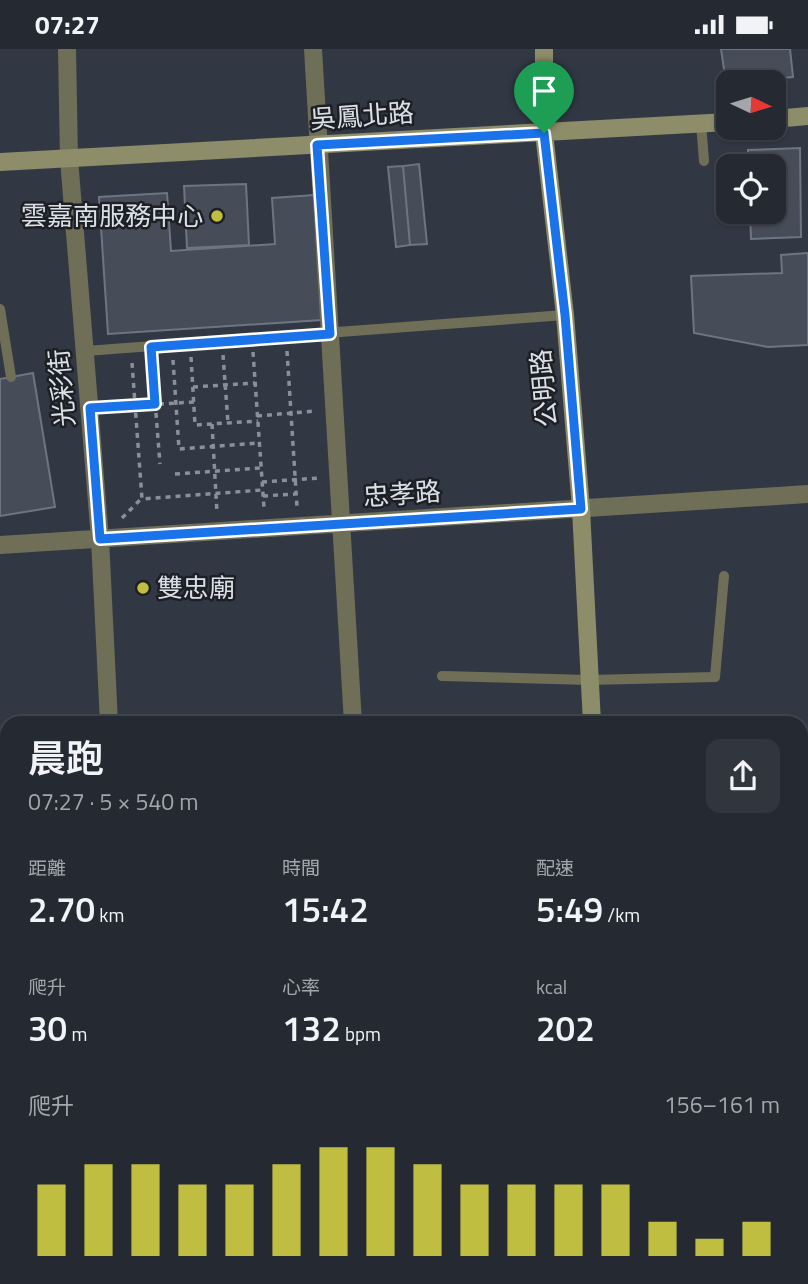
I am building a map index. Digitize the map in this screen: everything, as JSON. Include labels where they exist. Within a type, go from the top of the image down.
[{"type":"street","name":"光彩街","points":[[67,49],[69,159],[100,539],[109,716]]},
{"type":"street","points":[[313,49],[353,716]]},
{"type":"street","name":"公明路","points":[[544,49],[544,133],[565,315],[581,509],[592,716]]},
{"type":"street","points":[[786,118],[808,116]]},
{"type":"street","name":"吳鳳北路","points":[[0,162],[716,122]]},
{"type":"street","name":"忠孝路","points":[[0,545],[808,494]]},
{"type":"lane","points":[[701,123],[704,161]]},
{"type":"lane","points":[[0,309],[11,377]]},
{"type":"lane","points":[[86,351],[565,315]]},
{"type":"lane","points":[[442,676],[589,680],[715,677],[724,576]]},
{"type":"path","points":[[286,337],[298,527]]},
{"type":"path","points":[[253,339],[265,529]]},
{"type":"path","points":[[222,341],[228,423]]},
{"type":"path","points":[[190,344],[195,425],[334,410]]},
{"type":"path","points":[[172,345],[179,449],[259,443]]},
{"type":"path","points":[[151,347],[160,464]]},
{"type":"path","points":[[131,348],[142,499],[262,490]]},
{"type":"path","points":[[193,387],[255,383]]},
{"type":"path","points":[[90,408],[194,401]]},
{"type":"path","points":[[212,424],[218,532]]},
{"type":"path","points":[[175,474],[261,468]]},
{"type":"path","points":[[262,482],[338,477]]},
{"type":"path","points":[[263,496],[296,494]]},
{"type":"building","points":[[721,49],[790,49],[793,77],[786,78],[786,70],[724,70]]},
{"type":"building","points":[[800,148],[801,237],[751,239],[750,224],[786,224],[786,154],[748,154],[748,150]]},
{"type":"building","points":[[419,164],[427,244],[410,245],[403,166]]},
{"type":"building","points":[[403,166],[410,245],[396,247],[388,167]]},
{"type":"building","name":"雲嘉南服務中心","points":[[246,184],[249,245],[187,248],[184,186]]},
{"type":"building","points":[[167,193],[171,251],[275,244],[272,198],[314,195],[322,320],[108,334],[99,197]]},
{"type":"building","points":[[808,253],[808,345],[768,347],[694,333],[691,276],[782,273],[781,255]]},
{"type":"building","points":[[33,373],[55,507],[0,516],[0,379]]},
{"type":"place","name":"雲嘉南服務中心","points":[[217,216]]},
{"type":"place","name":"雙忠廟","points":[[143,588]]},
{"type":"route","points":[[544,133],[565,315],[581,509],[100,539],[90,408],[155,404],[151,347],[330,334],[317,145],[544,133]]}]
